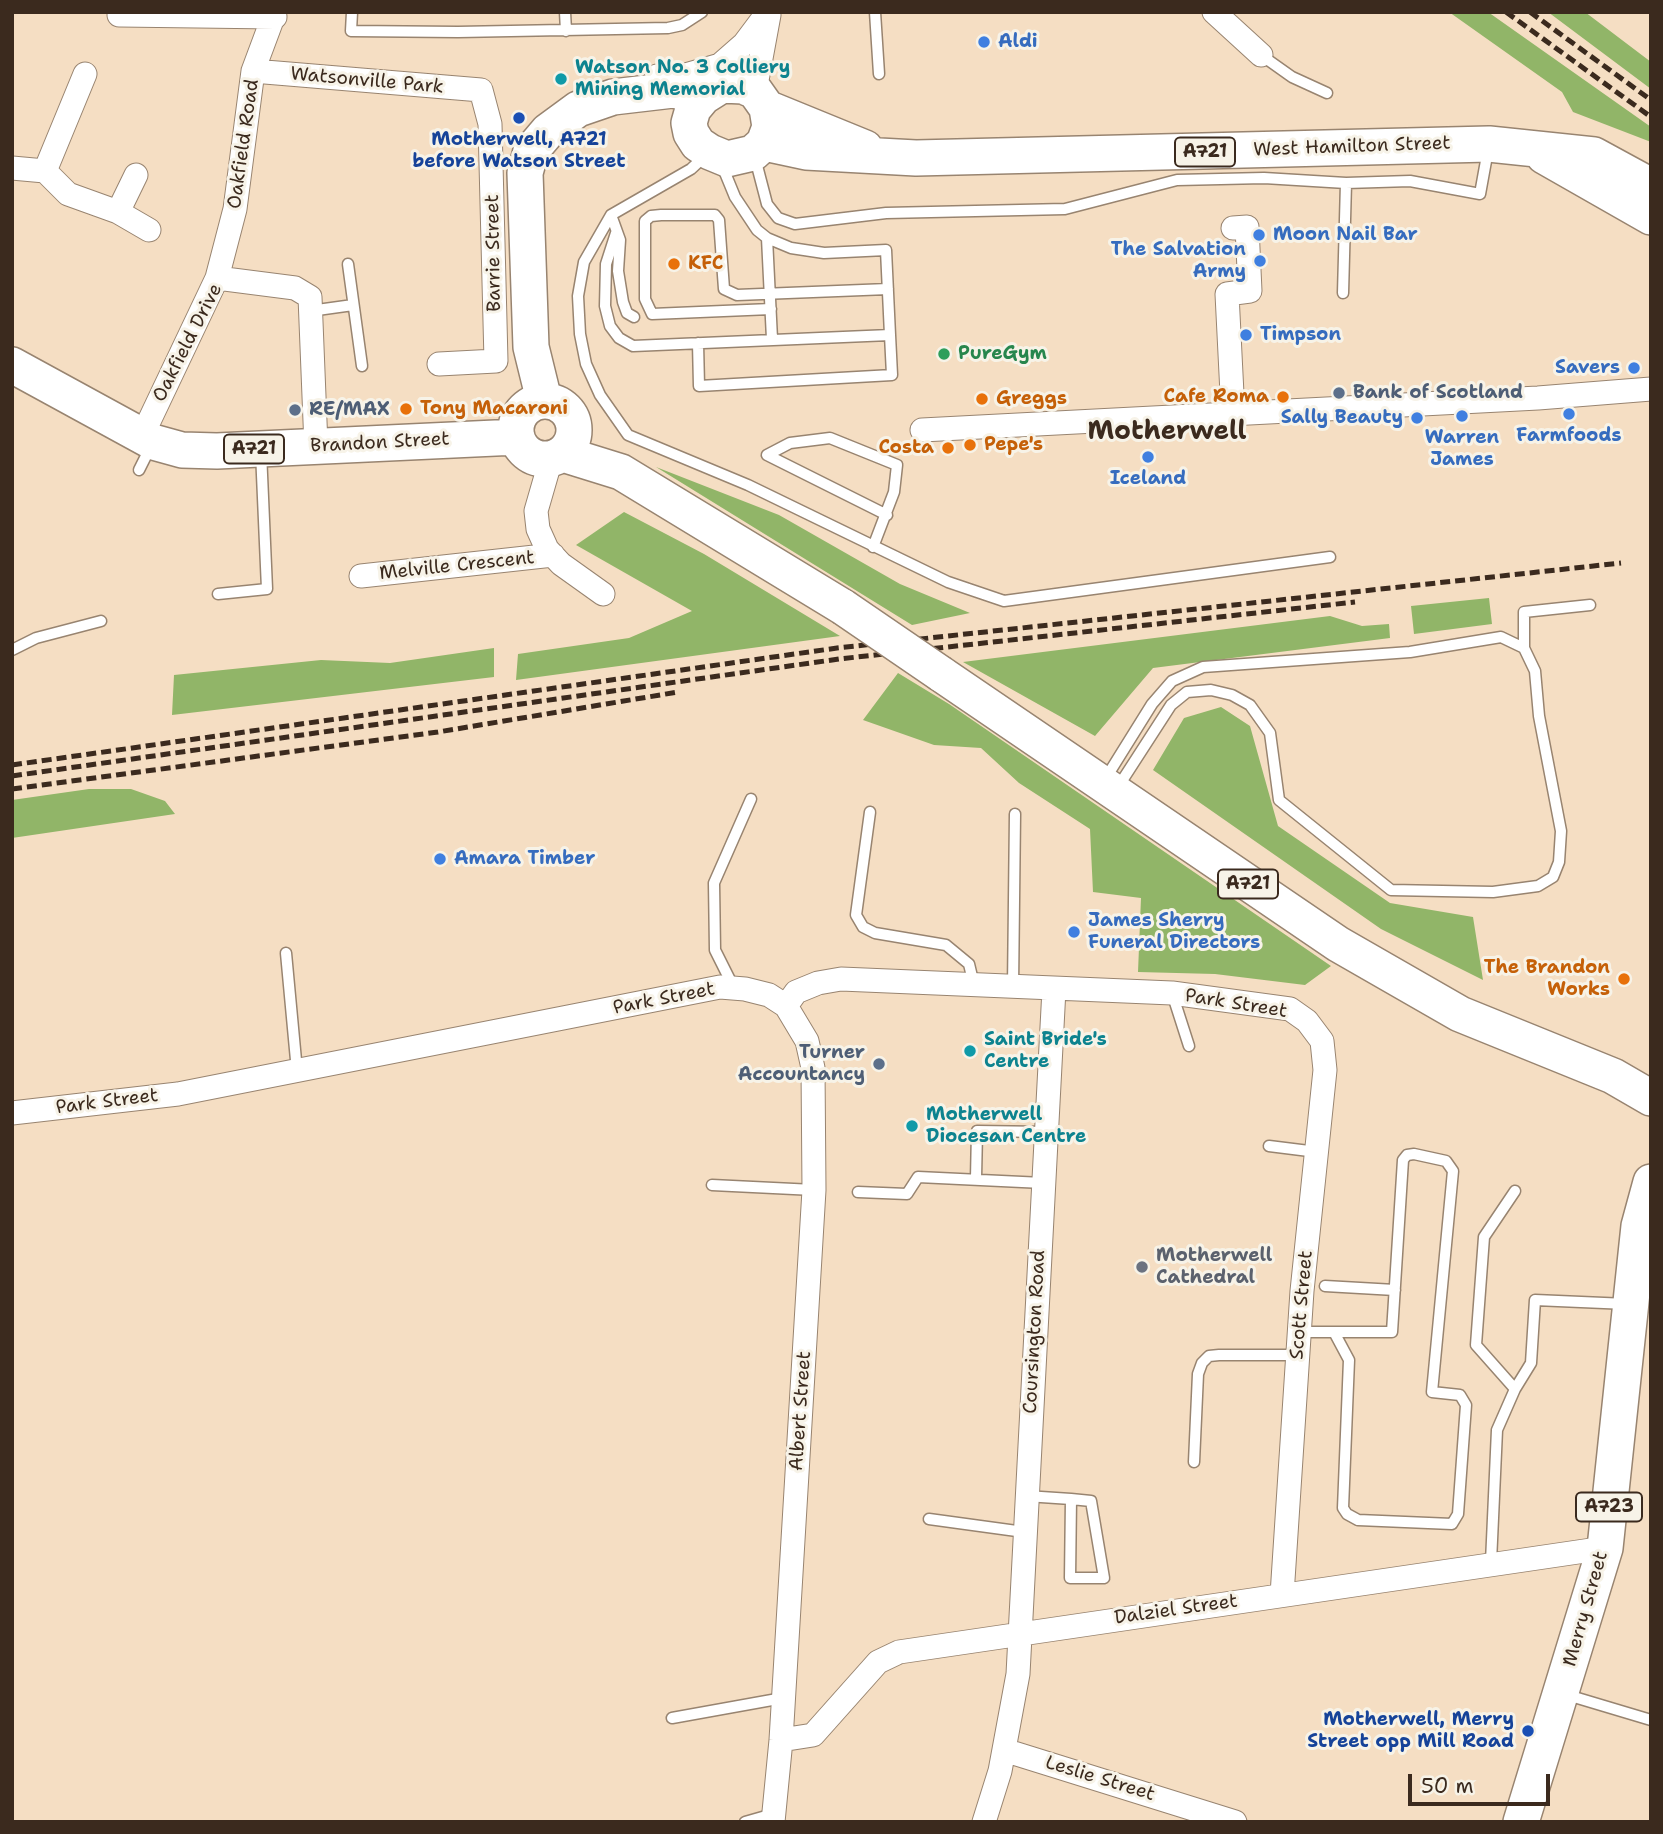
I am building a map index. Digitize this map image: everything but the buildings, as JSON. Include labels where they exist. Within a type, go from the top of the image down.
[{"type":"main road","name":"A721","points":[[696,110],[722,85],[743,86],[761,99]]},
{"type":"main road","points":[[627,96],[696,110],[698,144],[714,154]]},
{"type":"main road","name":"A721","points":[[557,456],[574,438],[531,347],[525,173],[531,151],[548,131],[579,109],[627,96]]},
{"type":"main road","points":[[759,148],[770,127],[761,99]]},
{"type":"main road","name":"West Hamilton Street","points":[[761,99],[792,120],[827,130],[884,157]]},
{"type":"main road","name":"West Hamilton Street","points":[[759,148],[884,157],[1067,156],[1489,144],[1594,155],[1651,186]]},
{"type":"main road","name":"West Hamilton Street","points":[[1525,146],[1651,217]]},
{"type":"main road","name":"A721","points":[[714,154],[727,159],[759,148]]},
{"type":"main road","name":"Brandon Street","points":[[12,365],[145,449],[261,449],[517,437]]},
{"type":"main road","points":[[517,437],[518,418],[524,410],[558,408]]},
{"type":"main road","name":"A721","points":[[558,408],[621,472],[843,607],[1338,944],[1460,1014],[1613,1076],[1651,1098]]},
{"type":"main road","name":"A721","points":[[517,437],[531,456],[557,456],[621,472]]},
{"type":"main road","points":[[1613,1076],[1651,1127]]},
{"type":"main road","name":"Merry Street","points":[[1521,1822],[1605,1548],[1629,1304],[1639,1226],[1651,1182]]},
{"type":"street","points":[[627,96],[652,76],[682,76],[720,65],[744,44],[769,12]]},
{"type":"street","points":[[761,99],[769,12]]},
{"type":"street","points":[[1214,12],[1261,55]]},
{"type":"street","points":[[119,15],[275,15]]},
{"type":"street","name":"Oakfield Road","points":[[217,278],[235,209],[253,71],[275,15]]},
{"type":"street","name":"Watsonville Park","points":[[253,71],[481,90]]},
{"type":"street","points":[[45,171],[85,74]]},
{"type":"street","name":"Barrie Street","points":[[439,364],[496,361],[490,124],[481,90]]},
{"type":"street","points":[[12,168],[45,171],[68,194],[118,212],[149,230]]},
{"type":"street","points":[[118,212],[136,175]]},
{"type":"street","points":[[1233,228],[1247,228],[1250,291],[1227,294],[1233,414]]},
{"type":"street","name":"Oakfield Drive","points":[[145,449],[217,278],[295,288],[310,298],[310,311]]},
{"type":"street","points":[[310,311],[316,446]]},
{"type":"street","points":[[922,430],[1651,389]]},
{"type":"street","points":[[557,456],[536,511],[538,529],[553,555],[603,594]]},
{"type":"street","name":"Melville Crescent","points":[[361,576],[553,555]]},
{"type":"street","name":"Park Street","points":[[12,1113],[178,1094],[720,987],[769,995],[786,1006],[796,992],[818,983],[841,979],[1172,993],[1290,1009],[1307,1021]]},
{"type":"street","name":"Coursington Road","points":[[984,1822],[1004,1750],[1018,1674],[1054,989]]},
{"type":"street","name":"Albert Street","points":[[773,1818],[783,1698],[814,1190],[814,1069],[807,1041],[786,1006]]},
{"type":"street","name":"Scott Street","points":[[1282,1595],[1299,1343],[1325,1070],[1322,1041],[1307,1021]]},
{"type":"street","name":"Dalziel Street","points":[[780,1740],[813,1735],[878,1662],[898,1651],[1491,1562],[1605,1548]]},
{"type":"street","name":"Leslie Street","points":[[1004,1750],[1235,1822]]},
{"type":"lane","points":[[352,12],[351,30],[566,31],[668,29],[682,25],[702,12]]},
{"type":"lane","points":[[565,12],[566,31]]},
{"type":"lane","points":[[875,12],[879,74]]},
{"type":"lane","points":[[1261,55],[1292,77],[1327,93]]},
{"type":"lane","points":[[759,148],[767,204],[786,223],[887,213],[1065,209],[1177,180],[1264,178],[1346,183],[1410,181],[1480,194],[1489,144]]},
{"type":"lane","points":[[698,343],[699,386],[892,375],[886,250],[824,253],[791,248],[767,238],[757,230],[735,197],[714,154],[611,215],[584,262],[578,296],[580,334],[586,365],[600,395],[628,435],[748,485],[948,582],[1004,601],[1330,557]]},
{"type":"lane","points":[[1343,293],[1346,183]]},
{"type":"lane","points":[[771,309],[649,312],[645,299],[645,221],[651,216],[712,213],[719,220],[724,289],[737,295],[888,289]]},
{"type":"lane","points":[[611,215],[620,240],[618,271],[623,302],[627,313],[634,317]]},
{"type":"lane","points":[[616,233],[606,264],[604,289],[610,326],[618,338],[634,346],[890,335]]},
{"type":"lane","points":[[767,238],[772,339]]},
{"type":"lane","points":[[348,264],[362,366]]},
{"type":"lane","points":[[310,311],[353,305]]},
{"type":"lane","points":[[873,547],[887,515],[894,492],[897,466],[830,438],[790,443],[767,456],[887,515]]},
{"type":"lane","points":[[218,594],[267,589],[261,449]]},
{"type":"lane","points":[[1109,788],[1171,705],[1187,692],[1211,690],[1232,695],[1250,705],[1270,733],[1279,800],[1391,890],[1493,892],[1538,886],[1553,877],[1559,862],[1561,831],[1539,716],[1535,671],[1524,648],[1524,612],[1590,605]]},
{"type":"lane","points":[[12,650],[36,638],[101,621]]},
{"type":"lane","points":[[1109,788],[1159,696],[1172,681],[1203,667],[1410,652],[1501,638],[1524,648]]},
{"type":"lane","points":[[734,988],[715,950],[714,883],[751,799]]},
{"type":"lane","points":[[870,812],[856,915],[863,927],[875,933],[946,945],[969,964],[974,985]]},
{"type":"lane","points":[[1013,987],[1015,814]]},
{"type":"lane","points":[[286,953],[297,1070]]},
{"type":"lane","points":[[1172,993],[1189,1046]]},
{"type":"lane","points":[[976,1178],[977,1130],[1047,1132]]},
{"type":"lane","points":[[1269,1146],[1317,1152]]},
{"type":"lane","points":[[1194,1462],[1198,1374],[1202,1363],[1209,1356],[1299,1343],[1334,1332],[1389,1334],[1394,1328],[1403,1160],[1407,1155],[1414,1154],[1446,1161],[1453,1171],[1432,1392],[1455,1394],[1465,1401],[1458,1514],[1452,1524],[1351,1519],[1343,1508],[1349,1360],[1334,1332]]},
{"type":"lane","points":[[858,1192],[908,1194],[918,1177],[1043,1182]]},
{"type":"lane","points":[[712,1185],[814,1190]]},
{"type":"lane","points":[[1515,1191],[1484,1237],[1476,1346],[1515,1389]]},
{"type":"lane","points":[[1325,1286],[1395,1290]]},
{"type":"lane","points":[[1491,1562],[1497,1430],[1515,1389],[1531,1363],[1535,1300],[1629,1304]]},
{"type":"lane","points":[[1026,1496],[1071,1499],[1091,1501],[1104,1578],[1070,1578],[1071,1499]]},
{"type":"lane","points":[[929,1519],[1024,1532]]},
{"type":"lane","points":[[1561,1693],[1651,1720]]},
{"type":"lane","points":[[672,1718],[783,1698]]},
{"type":"lane","points":[[745,1822],[773,1818]]},
{"type":"green space","points":[[1449,12],[1488,12],[1651,127],[1651,142],[1573,112],[1562,92]]},
{"type":"green space","points":[[1548,12],[1585,12],[1651,62],[1651,89]]},
{"type":"green space","points":[[656,467],[779,515],[900,584],[970,613],[912,625]]},
{"type":"green space","points":[[624,512],[704,554],[840,636],[516,680],[518,654],[629,638],[692,611],[576,545]]},
{"type":"green space","points":[[1489,598],[1492,624],[1414,634],[1411,606]]},
{"type":"green space","points":[[1330,616],[1362,626],[1389,624],[1390,638],[1153,668],[1095,736],[963,662]]},
{"type":"green space","points":[[494,648],[494,677],[172,715],[174,675],[321,660],[390,663]]},
{"type":"green space","points":[[898,673],[949,704],[1331,966],[1305,985],[1215,974],[1138,972],[1141,898],[1093,892],[1090,829],[1019,783],[981,748],[934,745],[863,720]]},
{"type":"green space","points":[[1221,707],[1250,726],[1278,826],[1390,903],[1473,917],[1483,980],[1381,929],[1153,770],[1184,718]]},
{"type":"green space","points":[[89,789],[131,789],[165,801],[175,814],[12,838],[12,800]]},
{"type":"railway","points":[[1506,12],[1651,117]]},
{"type":"railway","points":[[1530,12],[1651,100]]},
{"type":"railway","points":[[12,765],[837,648],[1621,563]]},
{"type":"railway","points":[[12,776],[839,659],[1355,602]]},
{"type":"railway","points":[[12,789],[438,732],[678,692]]},
{"type":"place","name":"Aldi","points":[[984,42]]},
{"type":"place","name":"Watson No. 3 Colliery Mining Memorial","points":[[561,79]]},
{"type":"place","name":"Motherwell, A721 before Watson Street","points":[[519,118]]},
{"type":"place","name":"Moon Nail Bar","points":[[1259,235]]},
{"type":"place","name":"The Salvation Army","points":[[1260,261]]},
{"type":"place","name":"KFC","points":[[674,264]]},
{"type":"place","name":"Timpson","points":[[1246,335]]},
{"type":"place","name":"PureGym","points":[[944,354]]},
{"type":"place","name":"Savers","points":[[1634,368]]},
{"type":"place","name":"Bank of Scotland","points":[[1339,393]]},
{"type":"place","name":"Cafe Roma","points":[[1283,397]]},
{"type":"place","name":"Greggs","points":[[982,399]]},
{"type":"place","name":"Tony Macaroni","points":[[406,409]]},
{"type":"place","name":"RE/MAX","points":[[295,410]]},
{"type":"place","name":"Farmfoods","points":[[1569,414]]},
{"type":"place","name":"Warren James","points":[[1462,416]]},
{"type":"place","name":"Sally Beauty","points":[[1417,418]]},
{"type":"place","name":"Pepe's","points":[[970,445]]},
{"type":"place","name":"Costa","points":[[948,448]]},
{"type":"place","name":"Iceland","points":[[1148,457]]},
{"type":"place","name":"Amara Timber","points":[[440,859]]},
{"type":"place","name":"James Sherry Funeral Directors","points":[[1074,932]]},
{"type":"place","name":"The Brandon Works","points":[[1624,979]]},
{"type":"place","name":"Saint Bride's Centre","points":[[970,1051]]},
{"type":"place","name":"Turner Accountancy","points":[[879,1064]]},
{"type":"place","name":"Motherwell Diocesan Centre","points":[[912,1126]]},
{"type":"place","name":"Motherwell Cathedral","points":[[1142,1267]]},
{"type":"place","name":"Motherwell, Merry Street opp Mill Road","points":[[1528,1731]]},
{"type":"district","name":"Motherwell","points":[[1167,432]]}]
